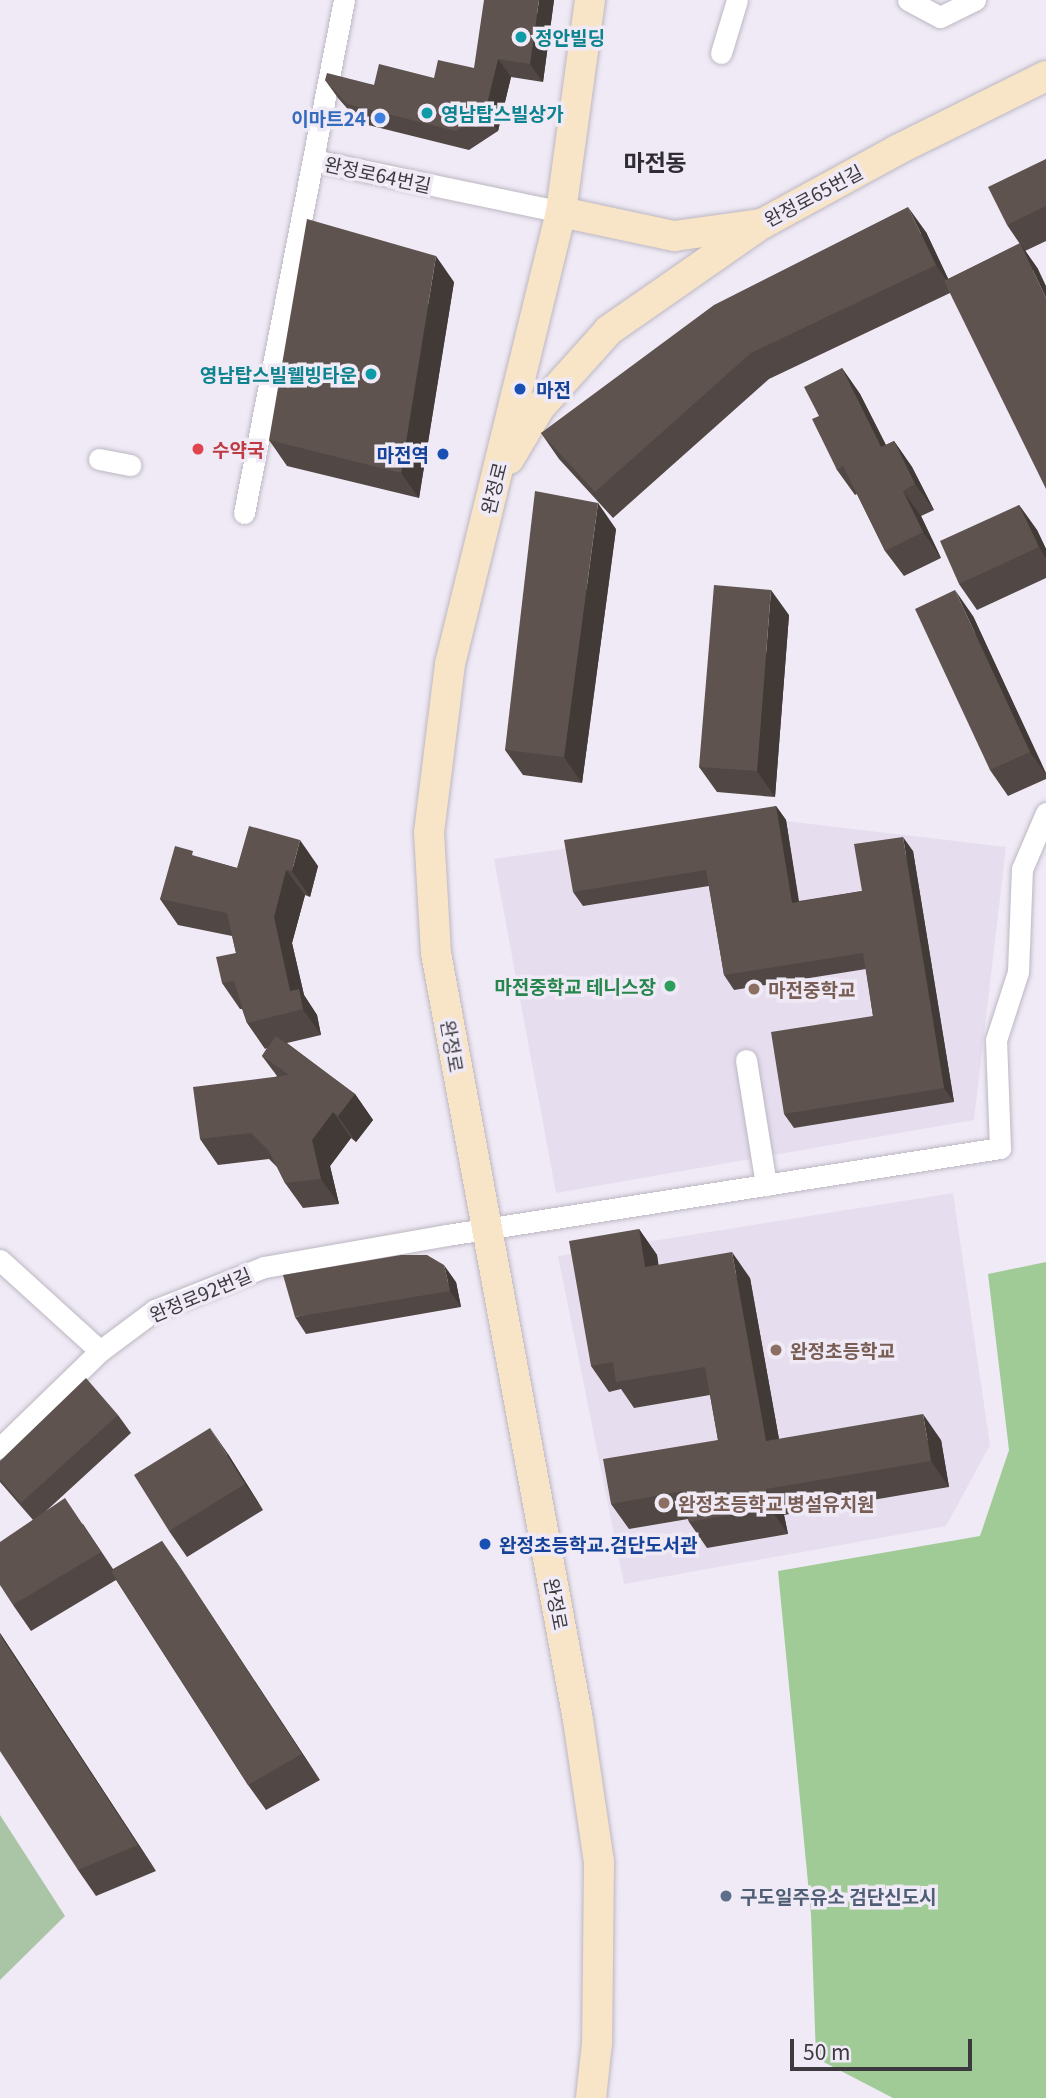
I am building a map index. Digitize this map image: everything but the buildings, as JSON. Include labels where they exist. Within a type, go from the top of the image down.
[{"type":"main road","name":"완정로","points":[[590,0],[561,212],[450,664],[429,832],[436,953],[578,1720],[599,1862],[597,2043],[591,2098]]},
{"type":"main road","name":"완정로65번길","points":[[561,212],[674,236],[762,224],[897,150],[1046,76]]},
{"type":"main road","points":[[494,484],[540,407],[609,330],[762,224]]},
{"type":"street","name":"완정로64번길","points":[[344,0],[313,160],[561,212]]},
{"type":"street","points":[[721,53],[737,0]]},
{"type":"street","points":[[908,0],[940,17],[975,0]]},
{"type":"street","points":[[244,513],[313,160]]},
{"type":"street","points":[[99,459],[130,465]]},
{"type":"street","name":"완정로92번길","points":[[0,1448],[100,1351],[155,1310],[264,1267],[447,1235],[1000,1148],[996,1040],[1018,972],[1022,869],[1046,813]]},
{"type":"street","points":[[746,1060],[766,1185]]},
{"type":"street","points":[[0,1260],[100,1351]]},
{"type":"shaded area","name":"마전중학교","points":[[768,819],[1006,847],[974,1120],[556,1193],[494,859]]},
{"type":"shaded area","name":"완정초등학교","points":[[953,1193],[990,1445],[946,1526],[624,1584],[558,1256]]},
{"type":"green space","points":[[1046,1262],[1046,2098],[893,2098],[816,2058],[811,1914],[778,1571],[980,1536],[1009,1450],[988,1274]]},
{"type":"green space","points":[[0,1815],[65,1916],[0,1980]]},
{"type":"place","name":"정안빌딩","points":[[521,37]]},
{"type":"place","name":"영남탑스빌상가","points":[[427,113]]},
{"type":"place","name":"이마트24","points":[[380,118]]},
{"type":"place","name":"영남탑스빌웰빙타운","points":[[371,374]]},
{"type":"place","name":"마전","points":[[520,389]]},
{"type":"place","name":"수약국","points":[[198,449]]},
{"type":"place","name":"마전역","points":[[443,454]]},
{"type":"place","name":"마전중학교 테니스장","points":[[670,986]]},
{"type":"place","name":"마전중학교","points":[[754,989]]},
{"type":"place","name":"완정초등학교","points":[[776,1350]]},
{"type":"place","name":"완정초등학교 병설유치원","points":[[664,1503]]},
{"type":"place","name":"완정초등학교.검단도서관","points":[[485,1544]]},
{"type":"place","name":"구도일주유소 검단신도시","points":[[726,1896]]},
{"type":"district","name":"마전동","points":[[655,161]]}]
